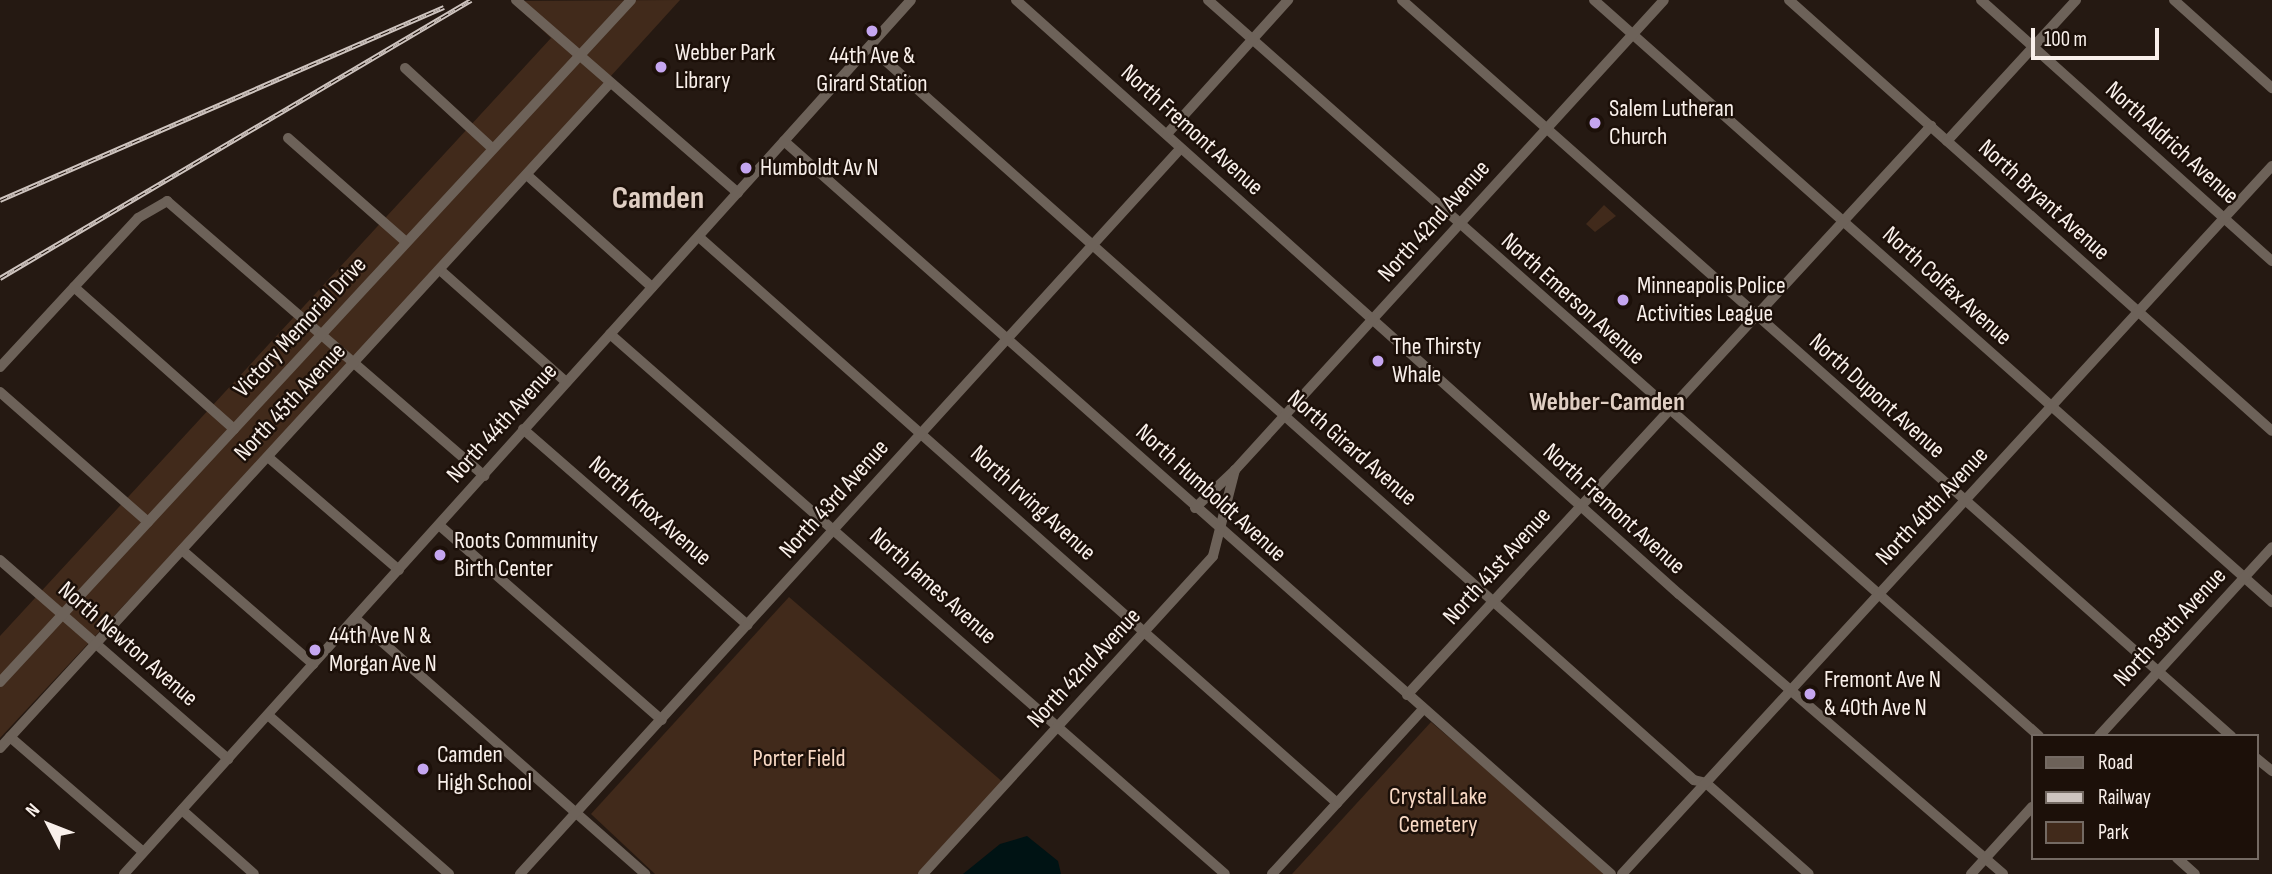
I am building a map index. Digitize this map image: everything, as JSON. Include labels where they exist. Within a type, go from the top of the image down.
[{"type":"street","points":[[516,0],[738,193]]},
{"type":"street","name":"Victory Memorial Drive","points":[[0,682],[631,0]]},
{"type":"street","name":"North 44th Avenue","points":[[124,874],[911,0]]},
{"type":"street","name":"North Fremont Avenue","points":[[1016,0],[1167,134],[1179,150],[1580,507],[2003,874]]},
{"type":"street","name":"North Emerson Avenue","points":[[1208,0],[1668,413],[2037,734]]},
{"type":"street","points":[[1167,134],[1288,0]]},
{"type":"street","name":"North Dupont Avenue","points":[[1402,0],[1964,502],[2229,734]]},
{"type":"street","name":"North Colfax Avenue","points":[[1594,0],[2272,602]]},
{"type":"street","name":"North 42nd Avenue","points":[[1195,508],[1235,470],[1664,0]]},
{"type":"street","name":"North Bryant Avenue","points":[[1790,0],[2272,431]]},
{"type":"street","name":"North Aldrich Avenue","points":[[1981,0],[2272,261]]},
{"type":"street","points":[[1947,141],[2076,0]]},
{"type":"street","points":[[2174,0],[2272,88]]},
{"type":"street","name":"North Girard Avenue","points":[[870,47],[1694,780],[1706,783],[1809,874]]},
{"type":"street","points":[[405,68],[492,148]]},
{"type":"street","name":"North 45th Avenue","points":[[0,748],[610,83]]},
{"type":"street","name":"North 41st Avenue","points":[[1407,695],[1931,126]]},
{"type":"street","points":[[288,138],[406,242]]},
{"type":"street","name":"North Humboldt Avenue","points":[[784,141],[1611,874]]},
{"type":"street","name":"North 43rd Avenue","points":[[520,874],[1179,150]]},
{"type":"street","name":"North 40th Avenue","points":[[1622,874],[2272,166]]},
{"type":"street","points":[[527,175],[652,288]]},
{"type":"street","points":[[0,367],[138,218],[167,201],[484,476]]},
{"type":"street","name":"North Irving Avenue","points":[[699,237],[1337,803]]},
{"type":"street","points":[[440,270],[566,382]]},
{"type":"street","points":[[74,287],[234,429]]},
{"type":"street","name":"North James Avenue","points":[[610,334],[836,528],[1225,874]]},
{"type":"street","points":[[0,392],[148,522]]},
{"type":"street","name":"North Knox Avenue","points":[[523,429],[748,625]]},
{"type":"street","points":[[268,457],[398,570]]},
{"type":"street","name":"North 42nd Avenue","points":[[923,874],[1213,556],[1224,533],[1235,470]]},
{"type":"street","points":[[439,526],[662,720]]},
{"type":"street","name":"North 39th Avenue","points":[[2100,734],[2272,547]]},
{"type":"street","points":[[182,550],[313,664]]},
{"type":"street","name":"North Newton Avenue","points":[[0,561],[228,759]]},
{"type":"street","points":[[355,618],[645,874]]},
{"type":"street","points":[[1272,874],[1423,709]]},
{"type":"street","points":[[268,715],[449,874]]},
{"type":"street","points":[[10,737],[143,852]]},
{"type":"street","points":[[2258,760],[2272,771]]},
{"type":"street","points":[[1971,874],[2030,809]]},
{"type":"street","points":[[182,810],[254,874]]},
{"type":"street","points":[[2179,860],[2195,874]]},
{"type":"green space","points":[[680,0],[352,361],[0,738],[0,636],[551,38],[511,1]]},
{"type":"green space","points":[[1604,205],[1616,216],[1595,232],[1586,224]]},
{"type":"green space","name":"Porter Field","points":[[789,597],[1005,784],[923,874],[655,874],[591,814]]},
{"type":"green space","name":"Crystal Lake Cemetery","points":[[1431,722],[1609,874],[1292,874]]},
{"type":"shaded area","points":[[1027,836],[1058,861],[1061,874],[963,874],[1000,844]]},
{"type":"railway","points":[[0,278],[471,0]]},
{"type":"railway","points":[[0,200],[444,7]]},
{"type":"place","name":"44th Ave & Girard Station","points":[[872,31]]},
{"type":"place","name":"Webber Park Library","points":[[661,67]]},
{"type":"place","name":"Salem Lutheran Church","points":[[1595,123]]},
{"type":"place","name":"Humboldt Av N","points":[[746,168]]},
{"type":"place","name":"Minneapolis Police Activities League","points":[[1623,300]]},
{"type":"place","name":"The Thirsty Whale","points":[[1378,361]]},
{"type":"place","name":"Roots Community Birth Center","points":[[440,555]]},
{"type":"place","name":"44th Ave N & Morgan Ave N","points":[[315,650]]},
{"type":"place","name":"Fremont Ave N & 40th Ave N","points":[[1810,694]]},
{"type":"place","name":"Camden High School","points":[[423,769]]},
{"type":"district","name":"Camden","points":[[658,199]]},
{"type":"district","name":"Webber-Camden","points":[[1607,403]]}]
